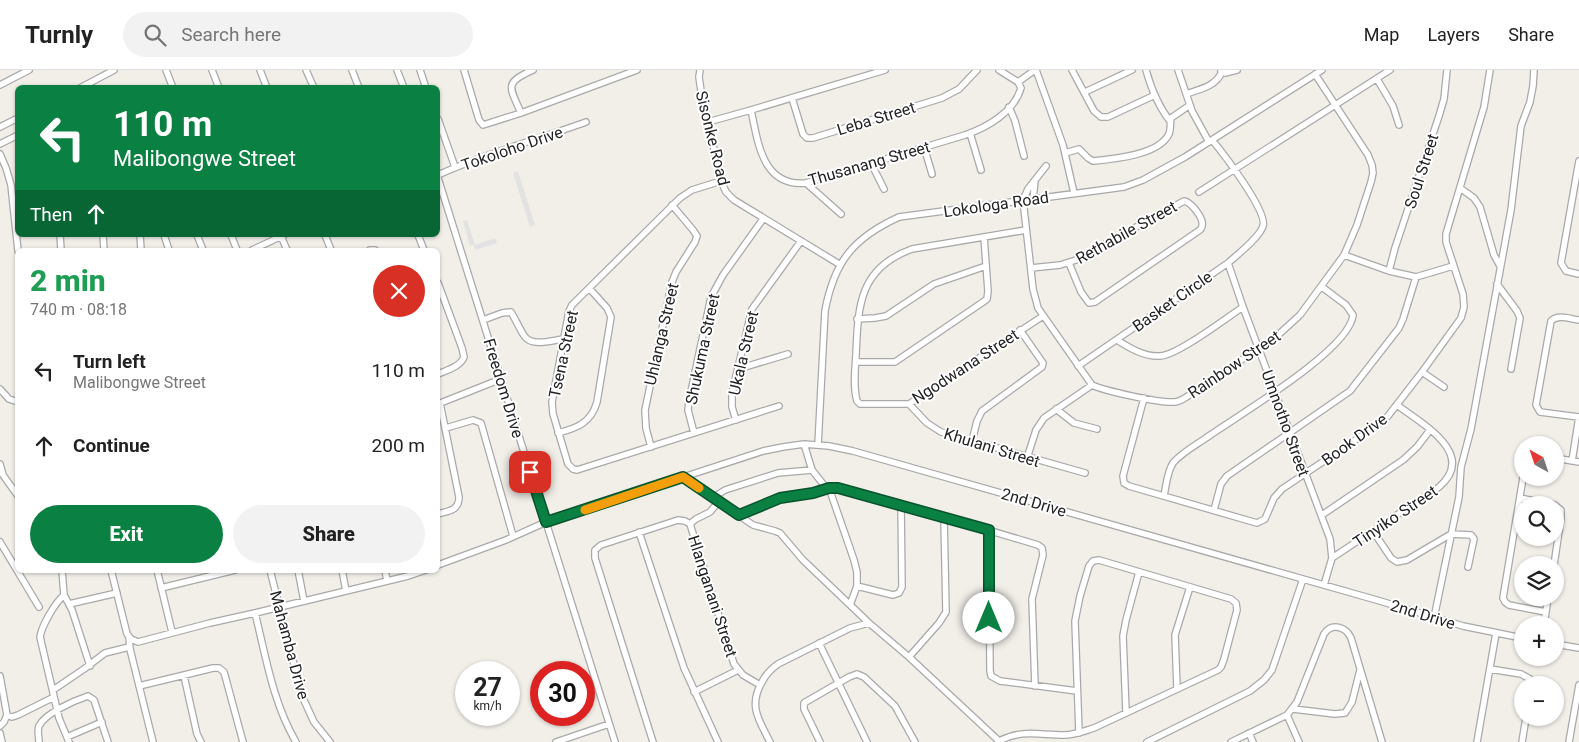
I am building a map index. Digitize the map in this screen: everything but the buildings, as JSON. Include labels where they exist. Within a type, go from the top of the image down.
[{"type":"street","points":[[0,85],[15,73],[29,70]]},
{"type":"street","points":[[86,85],[114,70]]},
{"type":"street","points":[[166,70],[171,85]]},
{"type":"street","points":[[212,70],[218,85]]},
{"type":"street","points":[[260,70],[266,85]]},
{"type":"street","points":[[306,70],[313,85]]},
{"type":"street","points":[[352,70],[358,85]]},
{"type":"street","points":[[397,70],[403,85]]},
{"type":"street","points":[[420,70],[425,85]]},
{"type":"street","points":[[464,70],[479,120],[482,124],[486,125],[521,114],[637,70]]},
{"type":"street","points":[[521,114],[513,93],[513,81],[518,76],[533,70]]},
{"type":"street","name":"Sisonke Road","points":[[700,70],[700,84],[708,122],[721,181],[726,192],[734,200],[763,219],[839,264]]},
{"type":"street","points":[[708,122],[885,70]]},
{"type":"street","name":"Leba Street","points":[[792,98],[803,134],[807,138],[813,138],[942,98],[960,89],[977,70]]},
{"type":"street","points":[[999,70],[1018,82],[1035,70],[1065,153],[1074,193]]},
{"type":"street","points":[[1072,70],[1094,111],[1101,117],[1108,117],[1155,95]]},
{"type":"street","points":[[1085,92],[1132,70]]},
{"type":"street","points":[[1146,70],[1155,95],[1170,121]]},
{"type":"street","points":[[1178,70],[1190,105],[1211,141],[1234,170]]},
{"type":"street","points":[[1186,94],[1212,85],[1217,81],[1221,71],[1229,73],[1237,70]]},
{"type":"street","name":"Lokologa Road","points":[[818,445],[827,298],[839,264],[862,238],[898,217],[1135,184],[1186,157],[1322,70]]},
{"type":"street","points":[[1200,192],[1390,70]]},
{"type":"street","name":"Soul Street","points":[[1389,271],[1444,99],[1446,70]]},
{"type":"street","name":"Book Drive","points":[[1144,398],[1123,482],[1129,486],[1253,522],[1260,522],[1268,516],[1274,498],[1288,485],[1372,429],[1388,416],[1447,339],[1463,313],[1463,294],[1446,242],[1446,234],[1484,107],[1490,70]]},
{"type":"street","points":[[1434,618],[1459,497],[1461,467],[1471,430],[1496,284],[1511,210],[1521,126],[1530,102],[1534,70]]},
{"type":"street","name":"Rainbow Street","points":[[1092,385],[1144,398],[1166,402],[1178,401],[1259,349],[1291,325],[1322,287],[1344,255],[1357,225],[1373,173],[1368,155],[1315,74]]},
{"type":"street","points":[[1377,79],[1393,106],[1399,125]]},
{"type":"street","name":"Thusanang Street","points":[[751,110],[760,150],[767,166],[783,179],[792,183],[806,183],[970,133],[989,124],[1009,107],[1018,95],[1021,88],[1018,82]]},
{"type":"street","points":[[1065,153],[1080,149],[1093,161],[1141,153],[1155,147],[1166,138],[1170,131],[1170,121],[1174,115],[1190,105]]},
{"type":"street","points":[[1009,107],[1015,121],[1024,156]]},
{"type":"street","points":[[0,127],[15,120]]},
{"type":"street","name":"Tokoloho Drive","points":[[440,175],[455,167],[516,144],[531,141],[586,122]]},
{"type":"street","points":[[440,125],[455,167]]},
{"type":"street","points":[[970,133],[981,170]]},
{"type":"street","points":[[0,144],[15,136]]},
{"type":"street","points":[[924,147],[932,174]]},
{"type":"street","points":[[0,154],[10,177],[15,217]]},
{"type":"street","points":[[1579,161],[1577,182],[1561,263],[1566,271],[1579,274]]},
{"type":"street","points":[[871,163],[884,189]]},
{"type":"street","points":[[1027,458],[1040,423],[1056,409],[1092,385],[1042,316],[1034,299],[1023,200],[1028,189],[1046,166]]},
{"type":"street","name":"Basket Circle","points":[[1078,366],[1228,263],[1246,248],[1261,230],[1264,220],[1260,210],[1234,170]]},
{"type":"street","name":"Tsena Street","points":[[721,181],[692,190],[672,205],[577,298],[569,311],[552,402],[553,414],[568,464],[575,470],[651,448],[780,406]]},
{"type":"street","points":[[1033,198],[1035,181]]},
{"type":"street","name":"Freedom Drive","points":[[440,182],[614,742]]},
{"type":"street","points":[[806,183],[841,214]]},
{"type":"street","points":[[1460,188],[1474,198],[1480,207],[1494,255],[1500,266]]},
{"type":"street","name":"Rethabile Street","points":[[1031,268],[1069,263],[1086,256],[1181,202],[1187,201],[1191,204],[1202,222],[1200,230],[1095,302],[1089,303],[1084,298],[1069,263]]},
{"type":"street","name":"Uhlanga Street","points":[[651,448],[646,428],[645,410],[668,294],[676,272],[697,236],[672,205]]},
{"type":"street","name":"Shukuma Street","points":[[694,433],[688,410],[689,401],[711,297],[715,287],[763,219]]},
{"type":"street","points":[[984,237],[988,295],[983,302],[895,362],[856,362],[857,319],[860,302],[866,286],[890,260],[912,249],[984,237],[1026,230]]},
{"type":"street","points":[[256,248],[280,237]]},
{"type":"street","name":"Ukala Street","points":[[736,420],[731,399],[752,309],[801,241]]},
{"type":"street","points":[[1344,255],[1389,271],[1416,277],[1453,266]]},
{"type":"street","name":"Umnotho Street","points":[[1228,263],[1330,539],[1332,558],[1324,585]]},
{"type":"street","points":[[857,319],[886,316],[934,284],[986,266]]},
{"type":"street","points":[[1214,510],[1220,488],[1227,476],[1338,400],[1356,385],[1399,328],[1416,277]]},
{"type":"street","points":[[1496,284],[1517,311],[1520,318],[1511,369]]},
{"type":"street","points":[[1164,496],[1170,469],[1176,460],[1299,375],[1324,356],[1338,340],[1352,320],[1353,315],[1349,308],[1322,287]]},
{"type":"street","points":[[440,288],[464,357],[461,363],[440,373]]},
{"type":"street","points":[[558,433],[584,424],[593,412],[597,402],[611,317],[607,308],[589,288]]},
{"type":"street","name":"Basket Circle","points":[[1117,340],[1144,354],[1168,355],[1187,345],[1243,307]]},
{"type":"street","points":[[483,320],[511,312],[524,335],[529,340],[534,342],[564,339]]},
{"type":"street","name":"Ngodwana Street","points":[[856,362],[856,399],[860,404],[909,404],[1042,316]]},
{"type":"street","points":[[1572,461],[1579,417],[1540,412],[1536,405],[1551,321],[1553,318],[1559,317],[1579,320]]},
{"type":"street","points":[[972,441],[977,421],[982,411],[1042,367],[1043,363],[1020,330]]},
{"type":"street","points":[[738,369],[788,354]]},
{"type":"street","points":[[1422,372],[1444,387]]},
{"type":"street","points":[[440,403],[501,379]]},
{"type":"street","points":[[0,389],[15,402]]},
{"type":"street","name":"Khulani Street","points":[[909,404],[933,428],[1027,458],[1084,473]]},
{"type":"street","points":[[1397,405],[1430,430],[1448,447],[1453,466],[1461,467]]},
{"type":"street","points":[[1056,409],[1074,422],[1098,429]]},
{"type":"street","points":[[440,410],[446,428],[459,503],[455,509],[440,513]]},
{"type":"street","points":[[446,428],[473,420],[481,422],[513,536]]},
{"type":"street","points":[[1322,514],[1403,460],[1417,447],[1430,430]]},
{"type":"street","points":[[804,444],[812,470],[828,488],[854,560],[857,572],[857,586],[850,605]]},
{"type":"street","name":"2nd Drive","points":[[440,564],[546,522],[763,451],[804,444],[853,450],[1434,618],[1514,636]]},
{"type":"street","points":[[1564,460],[1579,462]]},
{"type":"street","points":[[0,464],[1,472],[15,492]]},
{"type":"street","name":"Tinyiko Street","points":[[1332,558],[1439,487],[1449,478],[1453,466]]},
{"type":"street","points":[[653,742],[595,554],[597,547],[678,520],[685,520],[690,524],[696,518],[710,512],[717,499],[725,490],[778,474],[812,470]]},
{"type":"street","points":[[683,477],[753,525],[780,533],[803,560],[869,624],[909,657],[999,741],[1011,735],[1026,733],[1065,735],[1079,733],[1218,670],[1221,667],[1237,610],[1236,603],[1231,599],[1099,560],[1095,560],[1090,564],[1080,596],[1075,621],[1079,733]]},
{"type":"street","points":[[739,515],[780,498],[813,493],[828,488],[838,488],[901,504],[1040,546],[1042,555],[1032,599],[1035,686]]},
{"type":"street","points":[[857,586],[893,595],[902,589],[901,504]]},
{"type":"street","points":[[909,657],[939,623],[946,612],[944,518]]},
{"type":"street","name":"Hlanganani Street","points":[[690,524],[733,661],[746,678],[760,684]]},
{"type":"street","points":[[989,530],[990,674],[996,680],[1077,691]]},
{"type":"street","points":[[1373,531],[1391,558],[1397,562],[1407,560],[1451,534],[1471,535],[1474,539],[1468,566]]},
{"type":"street","points":[[639,532],[681,660],[718,742]]},
{"type":"street","points":[[1514,533],[1503,598],[1506,604],[1509,605],[1546,612]]},
{"type":"street","points":[[0,542],[15,567]]},
{"type":"street","points":[[1126,712],[1123,636],[1139,572]]},
{"type":"street","points":[[19,573],[39,607]]},
{"type":"street","points":[[62,573],[64,595],[69,604],[90,666]]},
{"type":"street","points":[[112,573],[131,639],[129,647],[153,742]]},
{"type":"street","points":[[158,573],[172,632]]},
{"type":"street","points":[[161,588],[223,573]]},
{"type":"street","name":"Mahamba Drive","points":[[271,573],[305,703],[317,726],[330,742]]},
{"type":"street","points":[[299,573],[304,601]]},
{"type":"street","points":[[343,573],[346,591]]},
{"type":"street","points":[[386,573],[387,581]]},
{"type":"street","points":[[131,639],[141,641],[418,573]]},
{"type":"street","points":[[1148,742],[1250,691],[1264,680],[1274,666],[1303,579]]},
{"type":"street","points":[[1177,688],[1175,635],[1190,587]]},
{"type":"street","points":[[69,604],[117,593]]},
{"type":"street","points":[[64,595],[54,608],[40,635],[57,710],[68,739],[102,722]]},
{"type":"street","points":[[1545,616],[1547,606]]},
{"type":"street","points":[[255,613],[273,688],[288,728],[296,742]]},
{"type":"street","points":[[770,742],[755,708],[760,684],[774,666],[850,628],[869,624]]},
{"type":"street","points":[[1231,742],[1287,715],[1293,709],[1324,634],[1328,629],[1339,627],[1346,630],[1349,634],[1382,742]]},
{"type":"street","points":[[1477,742],[1496,633]]},
{"type":"street","points":[[819,643],[868,742]]},
{"type":"street","points":[[1564,646],[1579,648]]},
{"type":"street","points":[[53,690],[105,654],[129,647]]},
{"type":"street","points":[[139,686],[219,668],[223,671],[243,742]]},
{"type":"street","points":[[1490,669],[1525,676]]},
{"type":"street","points":[[694,692],[738,670]]},
{"type":"street","points":[[1293,709],[1335,714],[1345,713],[1352,702],[1360,670]]},
{"type":"street","points":[[820,742],[804,705],[808,700],[839,682],[858,674],[862,675],[897,708],[915,742]]},
{"type":"street","points":[[0,676],[7,714],[0,726]]},
{"type":"street","points":[[184,676],[198,738],[201,742]]},
{"type":"street","points":[[1569,742],[1579,685]]},
{"type":"street","points":[[39,742],[40,725],[43,721],[57,710],[90,696],[94,700],[108,742]]},
{"type":"street","points":[[7,714],[12,717],[18,715],[54,698]]},
{"type":"street","points":[[1287,715],[1299,742]]},
{"type":"street","points":[[557,742],[609,724]]},
{"type":"street","points":[[1522,742],[1525,726]]},
{"type":"street","points":[[0,733],[2,742]]},
{"type":"street","points":[[1249,733],[1254,742]]},
{"type":"shaded area","points":[[518,171],[535,225],[530,227],[513,173]]},
{"type":"shaded area","points":[[467,220],[475,245],[495,238],[497,243],[475,250],[474,245],[470,246],[463,221]]},
{"type":"slow traffic","points":[[585,510],[683,477],[699,488]]},
{"type":"route","points":[[530,472],[546,522],[683,477],[739,515],[780,498],[813,493],[829,488],[838,488],[989,530],[989,618]]}]
